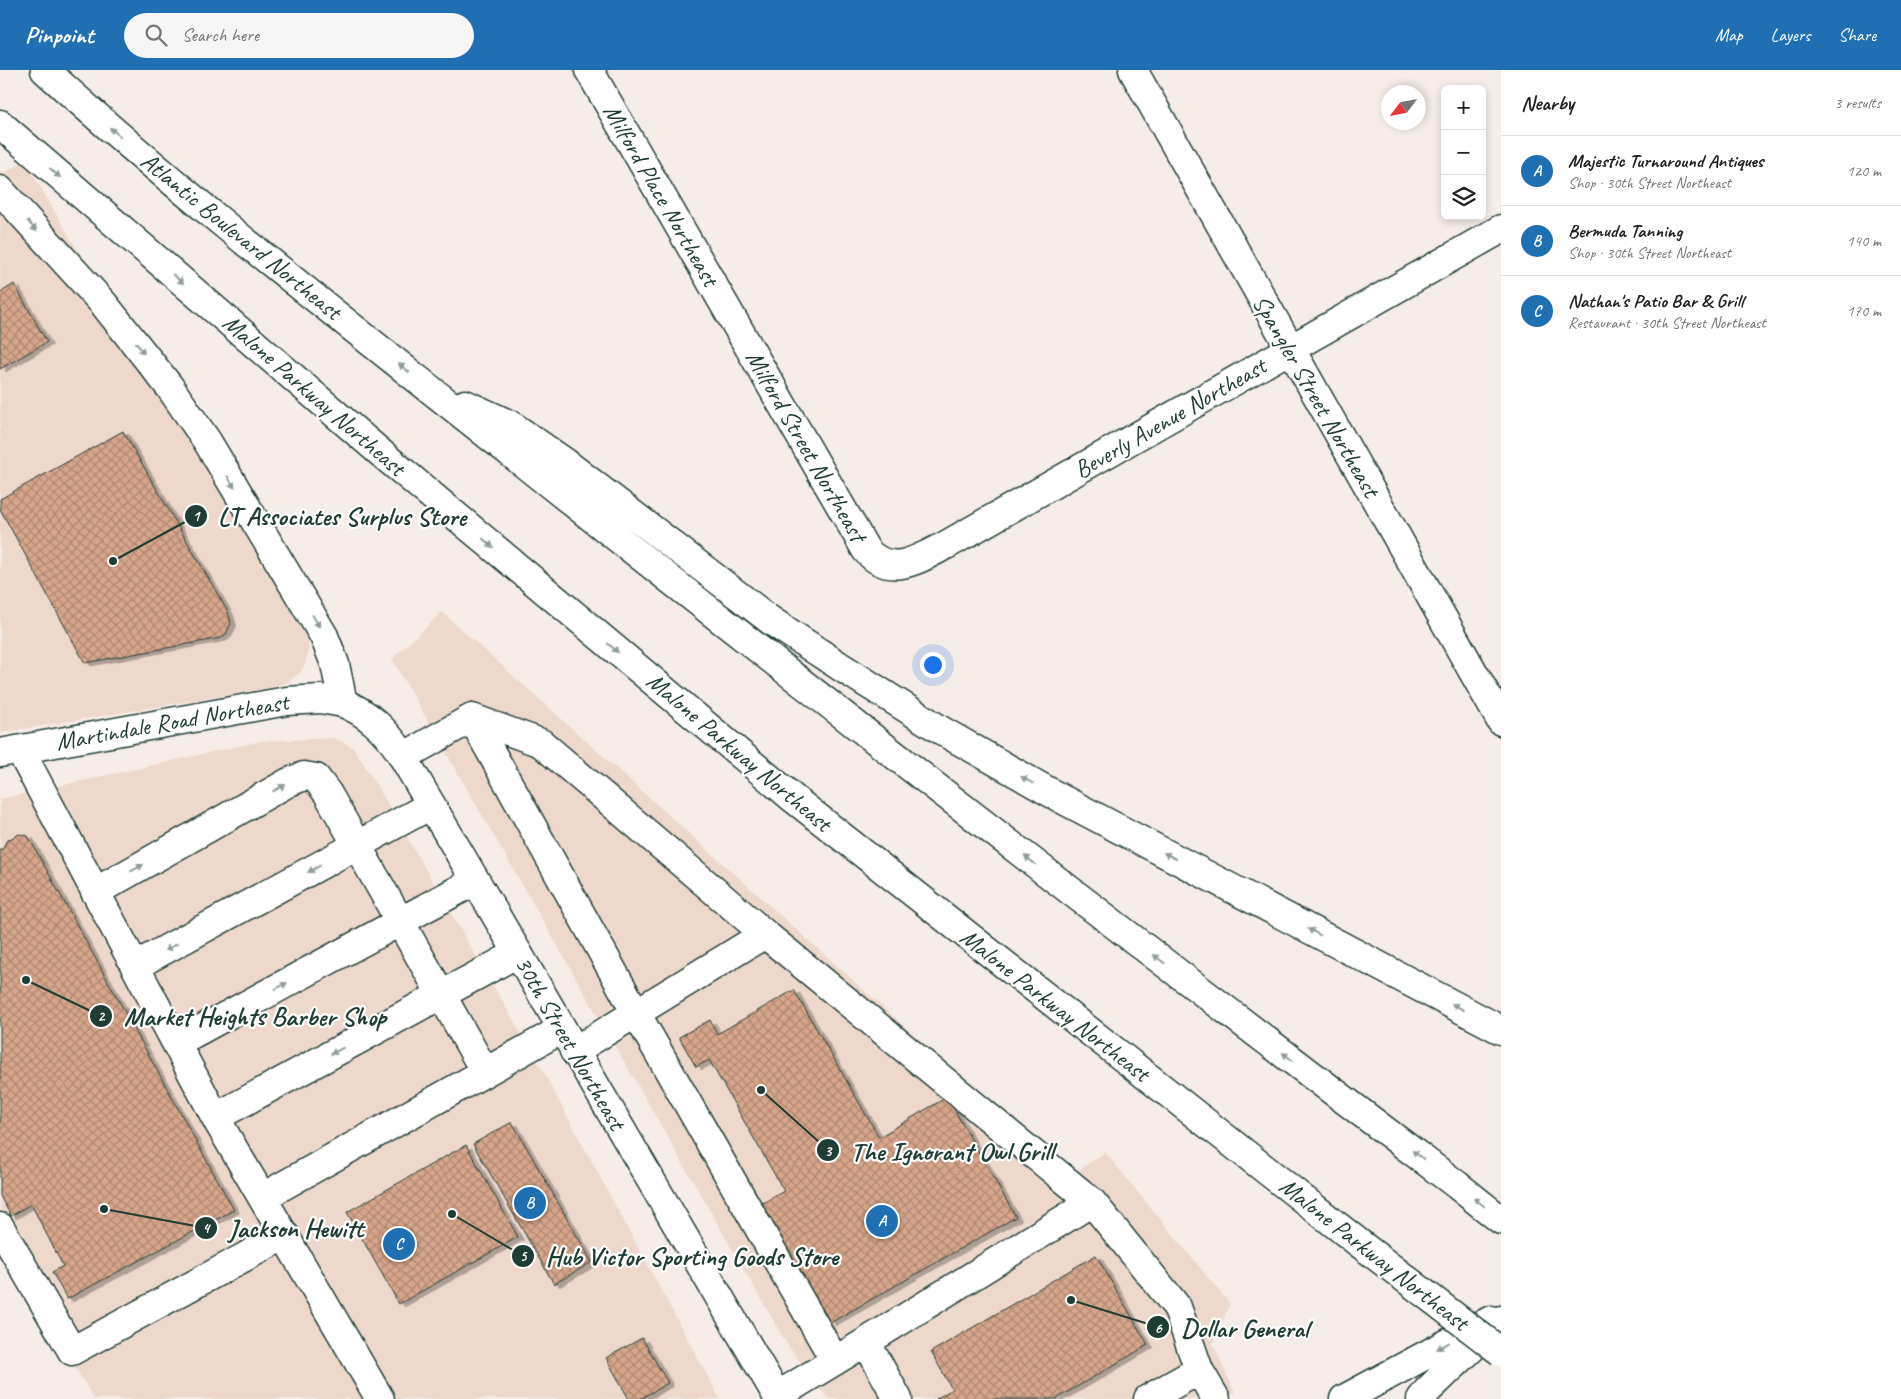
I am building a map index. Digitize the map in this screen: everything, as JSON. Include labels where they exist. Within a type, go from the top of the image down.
[{"type":"main road","name":"Atlantic Boulevard Northeast","points":[[45,70],[85,107],[241,239],[442,398]]},
{"type":"main road","name":"Milford Place Northeast","points":[[589,70],[733,320]]},
{"type":"main road","name":"Spangler Street Northeast","points":[[1133,70],[1501,721]]},
{"type":"main road","name":"Malone Parkway Northeast","points":[[0,124],[382,454],[794,799],[1359,1243],[1501,1352]]},
{"type":"main road","points":[[0,190],[103,303],[149,360],[207,441],[324,636],[335,664],[344,703]]},
{"type":"main road","name":"Beverly Avenue Northeast","points":[[886,565],[912,562],[948,544],[1501,229]]},
{"type":"main road","name":"Milford Street Northeast","points":[[733,320],[866,550],[872,557],[886,565]]},
{"type":"main road","points":[[442,398],[466,405],[511,425],[566,463],[770,620],[841,668],[944,732],[1060,798],[1501,1030]]},
{"type":"main road","points":[[442,398],[834,709],[1113,925],[1457,1184],[1501,1220]]},
{"type":"main road","name":"Martindale Road Northeast","points":[[10,751],[287,701],[321,699],[344,703]]},
{"type":"main road","name":"30th Street Northeast","points":[[344,703],[370,718],[388,734],[403,757],[778,1397]]},
{"type":"main road","points":[[403,757],[472,718],[541,743],[765,934],[1092,1202],[1177,1307],[1199,1370],[1216,1399]]},
{"type":"main road","points":[[472,718],[636,1013],[835,1361]]},
{"type":"main road","points":[[10,751],[95,892],[216,1117],[380,1399]]},
{"type":"main road","points":[[95,892],[302,776],[313,777],[320,782],[485,1072]]},
{"type":"main road","points":[[135,966],[431,805]]},
{"type":"main road","points":[[176,1043],[475,881]]},
{"type":"main road","points":[[263,1196],[485,1072],[636,1013],[765,934]]},
{"type":"main road","points":[[216,1117],[518,953]]},
{"type":"main road","points":[[778,1397],[1092,1202]]},
{"type":"main road","points":[[0,1227],[72,1351],[285,1235]]},
{"type":"main road","points":[[1344,1399],[1501,1314]]},
{"type":"main road","points":[[1421,1399],[1501,1320]]},
{"type":"main road","points":[[866,1342],[898,1399]]},
{"type":"main road","points":[[1148,1399],[1199,1370]]},
{"type":"shaded area","points":[[25,161],[308,640],[309,649],[305,664],[301,672],[288,682],[268,688],[0,733],[0,175]]},
{"type":"shaded area","points":[[442,612],[961,1077],[1076,1172],[1105,1152],[1230,1304],[1213,1344],[1235,1393],[1225,1399],[828,1399],[788,1346],[392,659]]},
{"type":"shaded area","points":[[335,738],[354,748],[379,789],[544,1073],[720,1399],[94,1399],[0,1243],[0,799],[261,741]]},
{"type":"building","points":[[14,284],[47,342],[0,369],[0,293]]},
{"type":"building","points":[[123,431],[228,612],[231,623],[226,634],[221,638],[85,663],[0,509],[0,499]]},
{"type":"building","points":[[19,834],[28,836],[234,1210],[67,1299],[52,1272],[63,1266],[31,1204],[11,1216],[0,1196],[0,849],[3,849],[6,841]]},
{"type":"building","points":[[794,990],[879,1137],[947,1097],[1016,1217],[830,1323],[761,1204],[784,1191],[709,1060],[696,1067],[679,1037],[710,1020],[717,1034]]},
{"type":"building","points":[[512,1122],[592,1262],[554,1284],[473,1144]]},
{"type":"building","points":[[466,1145],[518,1237],[399,1304],[347,1212]]},
{"type":"building","points":[[1096,1255],[1148,1345],[1056,1399],[936,1399],[952,1389],[931,1352]]},
{"type":"building","points":[[642,1338],[668,1383],[640,1399],[629,1399],[606,1358]]},
{"type":"place","name":"LT Associates Surplus Store","points":[[113,561]]},
{"type":"place","name":"Market Heights Barber Shop","points":[[26,980]]},
{"type":"place","name":"The Ignorant Owl Grill","points":[[761,1090]]},
{"type":"place","name":"Bermuda Tanning","points":[[530,1203]]},
{"type":"place","name":"Jackson Hewitt","points":[[104,1209]]},
{"type":"place","name":"Hub Victor Sporting Goods Store","points":[[452,1214]]},
{"type":"place","name":"Majestic Turnaround Antiques","points":[[882,1221]]},
{"type":"place","name":"Nathan's Patio Bar & Grill","points":[[399,1244]]},
{"type":"place","name":"Dollar General","points":[[1071,1300]]}]
